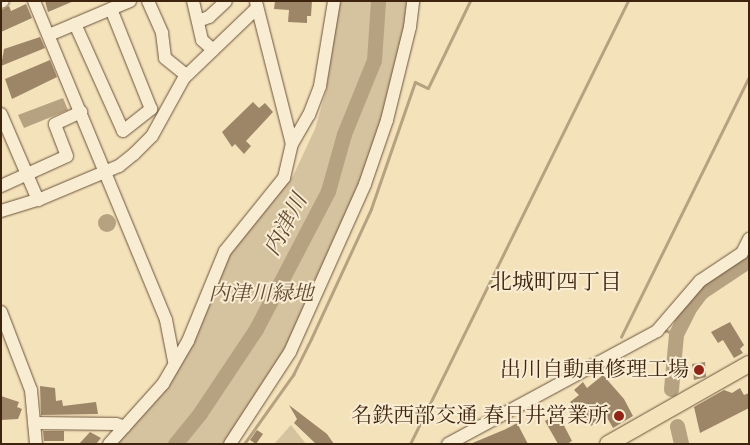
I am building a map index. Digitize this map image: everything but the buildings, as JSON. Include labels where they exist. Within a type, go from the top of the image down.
[{"type":"main road","points":[[608,444],[749,364]]},
{"type":"street","points":[[34,1],[82,112],[166,320],[174,361]]},
{"type":"street","points":[[49,35],[130,1]]},
{"type":"street","points":[[148,1],[162,33],[165,58],[186,76]]},
{"type":"street","points":[[193,1],[202,40],[213,50]]},
{"type":"street","points":[[198,21],[209,18],[226,1]]},
{"type":"street","points":[[109,444],[163,384],[174,361],[188,340],[225,251],[284,178],[292,144],[309,115],[320,86],[334,1]]},
{"type":"street","points":[[230,444],[290,352],[365,184],[387,120],[410,27],[413,1]]},
{"type":"street","points":[[256,4],[292,144]]},
{"type":"street","points":[[1,211],[38,200],[119,166],[152,136],[186,76],[256,4]]},
{"type":"street","points":[[75,24],[120,131],[123,131],[151,109],[111,9]]},
{"type":"street","points":[[1,186],[67,156],[55,124],[82,112]]},
{"type":"street","points":[[1,114],[38,200]]},
{"type":"street","points":[[448,444],[657,331],[700,281],[742,253],[749,239]]},
{"type":"street","points":[[1,312],[31,390],[36,444]]},
{"type":"street","points":[[34,423],[116,424],[125,427]]},
{"type":"green space","name":"内津川緑地","points":[[339,1],[410,1],[407,34],[370,161],[287,350],[226,444],[114,444],[148,408],[229,252],[293,176],[315,129],[326,91]]},
{"type":"green space","points":[[291,425],[306,444],[274,444]]},
{"type":"shaded area","points":[[63,98],[68,110],[24,128],[18,115]]},
{"type":"shaded area","points":[[107,214],[113,217],[116,223],[113,229],[107,232],[101,229],[98,223],[101,217]]},
{"type":"waterway","name":"内津川","points":[[175,444],[200,413],[256,329],[328,191],[344,134],[374,60],[378,1]]},
{"type":"waterway","points":[[244,444],[293,375],[371,209],[415,82],[428,88],[470,1]]},
{"type":"waterway","points":[[410,444],[628,1]]},
{"type":"waterway","points":[[621,337],[749,77]]},
{"type":"waterway","points":[[671,389],[676,334],[689,308],[701,292],[749,260]]},
{"type":"waterway","points":[[664,330],[676,334]]},
{"type":"waterway","points":[[677,426],[681,444]]},
{"type":"place","name":"出川自動車修理工場","points":[[699,370]]},
{"type":"place","name":"名鉄西部交通 春日井営業所","points":[[619,416]]},
{"type":"district","name":"北城町四丁目","points":[[556,283]]}]
